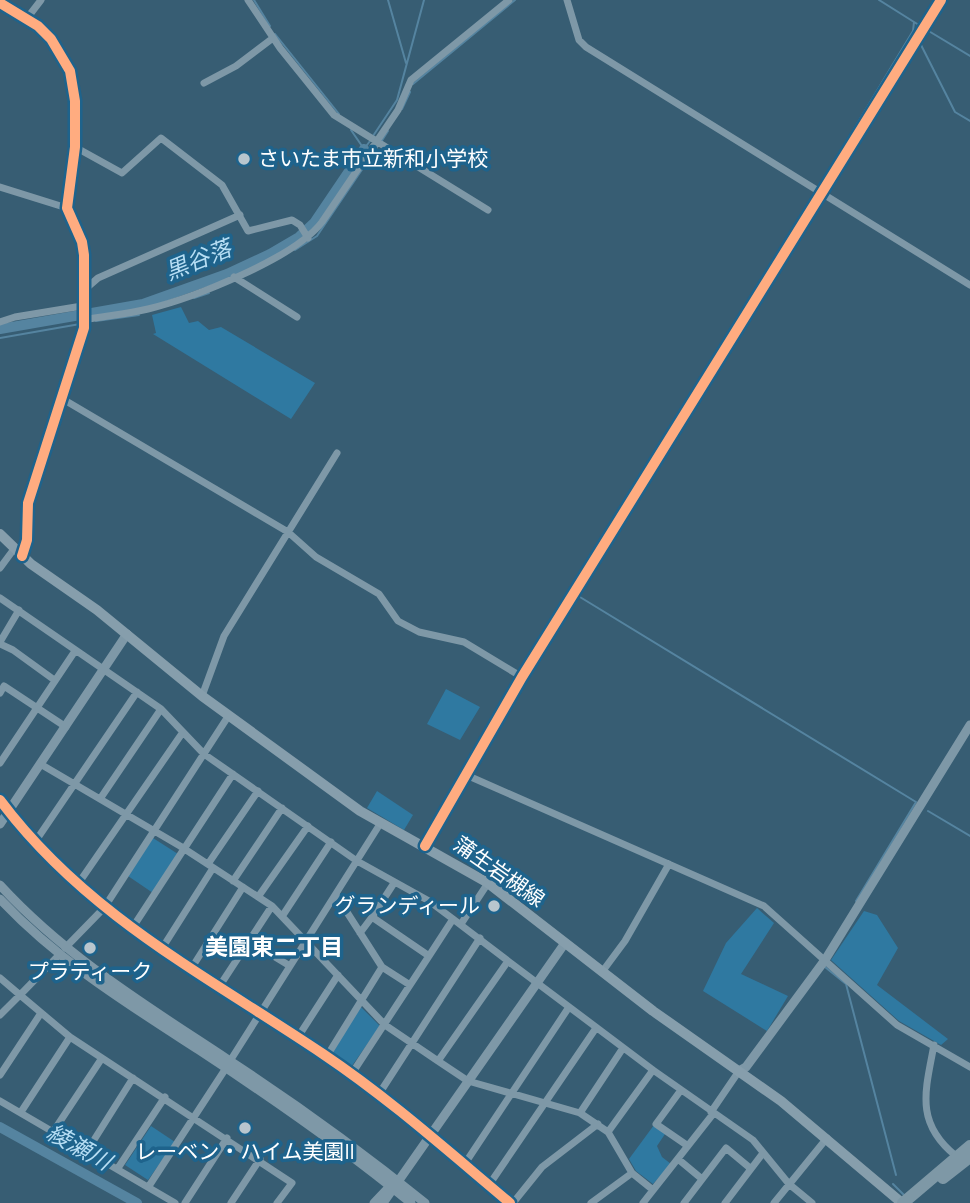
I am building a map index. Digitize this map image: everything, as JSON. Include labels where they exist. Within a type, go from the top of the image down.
[{"type":"highway","points":[[915,1203],[965,1160],[970,1146]]},
{"type":"highway","points":[[903,1203],[965,1160]]},
{"type":"main road","name":"蒲生岩槻線","points":[[0,534],[18,552],[127,634],[202,696],[380,824],[425,846],[488,883],[602,972],[827,1138],[903,1203]]},
{"type":"street","points":[[28,18],[41,0]]},
{"type":"street","points":[[248,0],[273,37],[334,115],[488,210]]},
{"type":"street","points":[[0,322],[15,317],[149,309],[234,277],[308,238],[322,222],[398,110],[411,80],[509,0]]},
{"type":"street","points":[[567,0],[579,40],[586,47],[970,285]]},
{"type":"street","points":[[425,846],[522,677],[941,0]]},
{"type":"street","points":[[0,3],[28,18],[51,39],[70,71],[75,101],[75,147],[67,208],[82,242],[84,328],[27,509],[27,540],[0,568]]},
{"type":"street","points":[[204,83],[236,66],[273,37]]},
{"type":"street","points":[[75,147],[122,173],[161,138],[222,185],[248,231],[292,220],[300,225],[308,238]]},
{"type":"street","points":[[0,187],[67,208]]},
{"type":"street","points":[[83,291],[98,278],[240,215]]},
{"type":"street","points":[[234,277],[297,317]]},
{"type":"street","points":[[61,398],[288,532],[316,557],[379,594],[398,621],[419,632],[464,642],[522,677]]},
{"type":"street","points":[[202,696],[224,636],[337,453]]},
{"type":"street","points":[[0,598],[161,709],[204,754],[357,861],[429,901],[623,1048],[753,1140],[789,1184],[812,1203]]},
{"type":"street","points":[[19,610],[0,643],[53,679]]},
{"type":"street","points":[[0,824],[10,813],[127,634]]},
{"type":"street","points":[[0,763],[53,679],[75,651]]},
{"type":"street","points":[[0,693],[5,686],[66,727]]},
{"type":"street","points":[[35,842],[137,692]]},
{"type":"street","points":[[100,799],[161,709]]},
{"type":"street","points":[[0,1015],[104,908],[229,715]]},
{"type":"street","points":[[643,1203],[825,960],[970,725]]},
{"type":"street","points":[[78,884],[183,732]]},
{"type":"street","points":[[0,743],[9,749]]},
{"type":"street","points":[[42,765],[185,849],[272,906],[385,1025],[468,1081],[580,1113],[598,1124],[608,1132],[632,1173],[653,1190]]},
{"type":"street","points":[[131,930],[233,774]]},
{"type":"street","points":[[464,774],[764,906],[897,1025],[970,1067]]},
{"type":"street","points":[[161,950],[258,791]]},
{"type":"street","points":[[0,800],[35,842],[131,930],[327,1056],[430,1134],[512,1203],[542,1167],[598,1124]]},
{"type":"street","points":[[233,881],[282,808]]},
{"type":"street","points":[[149,1186],[380,824]]},
{"type":"street","points":[[258,897],[308,826]]},
{"type":"street","points":[[283,915],[331,842]]},
{"type":"street","points":[[602,972],[625,941],[669,864]]},
{"type":"street","points":[[360,933],[394,883]]},
{"type":"street","points":[[461,924],[488,883]]},
{"type":"street","points":[[0,885],[62,951]]},
{"type":"street","points":[[191,969],[243,887]]},
{"type":"street","points":[[336,895],[382,967],[410,985]]},
{"type":"street","points":[[0,899],[115,996],[330,1128],[411,1203]]},
{"type":"street","points":[[219,987],[272,906]]},
{"type":"street","points":[[372,917],[429,956]]},
{"type":"street","points":[[351,1075],[453,919]]},
{"type":"street","points":[[379,1094],[480,938]]},
{"type":"street","points":[[249,941],[290,966]]},
{"type":"street","points":[[383,1203],[565,943]]},
{"type":"street","points":[[438,1061],[508,961]]},
{"type":"street","points":[[327,1056],[382,967]]},
{"type":"street","points":[[298,1037],[338,975]]},
{"type":"street","points":[[0,978],[70,1037],[260,1159],[292,1183],[277,1203]]},
{"type":"street","points":[[464,1164],[569,1007]]},
{"type":"street","points":[[0,1075],[41,1013]]},
{"type":"street","points":[[489,1185],[547,1104],[596,1028]]},
{"type":"street","points":[[21,1112],[70,1037]]},
{"type":"street","points":[[934,1045],[925,1098],[933,1134],[965,1160]]},
{"type":"street","points":[[580,1113],[623,1048]]},
{"type":"street","points":[[53,1132],[102,1058]]},
{"type":"street","points":[[608,1132],[653,1070]]},
{"type":"street","points":[[87,1151],[133,1078]]},
{"type":"street","points":[[681,1090],[656,1124],[688,1146]]},
{"type":"street","points":[[118,1168],[165,1097]]},
{"type":"street","points":[[0,1101],[175,1203]]},
{"type":"street","points":[[185,1203],[227,1138]]},
{"type":"street","points":[[774,1203],[827,1138]]},
{"type":"street","points":[[684,1203],[726,1148],[750,1168]]},
{"type":"street","points":[[725,1203],[738,1190],[750,1168],[763,1153]]},
{"type":"street","points":[[231,1203],[260,1159]]},
{"type":"street","points":[[678,1159],[702,1179]]},
{"type":"street","points":[[591,1203],[632,1173]]},
{"type":"street","points":[[374,1203],[394,1185]]},
{"type":"street","points":[[394,1185],[425,1203]]},
{"type":"shaded area","points":[[181,307],[189,323],[198,321],[209,330],[221,327],[315,383],[291,419],[153,334],[156,333],[152,315]]},
{"type":"shaded area","points":[[446,689],[480,707],[460,740],[427,724]]},
{"type":"shaded area","points":[[377,791],[413,815],[404,830],[367,808]]},
{"type":"shaded area","points":[[153,838],[178,854],[153,893],[128,876]]},
{"type":"shaded area","points":[[757,908],[774,923],[741,974],[788,996],[767,1031],[703,991],[726,943]]},
{"type":"shaded area","points":[[864,911],[877,915],[898,948],[877,985],[948,1039],[941,1045],[899,1021],[831,960]]},
{"type":"shaded area","points":[[360,1006],[380,1026],[349,1070],[331,1056]]},
{"type":"shaded area","points":[[654,1125],[665,1134],[657,1146],[662,1157],[671,1164],[653,1184],[636,1171],[629,1159]]},
{"type":"shaded area","points":[[151,1126],[175,1142],[148,1180],[125,1165]]},
{"type":"waterway","points":[[254,0],[270,26]]},
{"type":"waterway","points":[[388,0],[406,63]]},
{"type":"waterway","points":[[373,136],[397,100],[424,0]]},
{"type":"waterway","points":[[413,84],[515,0]]},
{"type":"waterway","points":[[879,0],[922,27]]},
{"type":"waterway","points":[[819,187],[913,31],[914,22]]},
{"type":"waterway","points":[[927,30],[970,56]]},
{"type":"waterway","points":[[275,34],[339,114]]},
{"type":"waterway","points":[[919,41],[955,112],[970,121]]},
{"type":"waterway","points":[[402,109],[410,92]]},
{"type":"waterway","points":[[351,130],[364,149],[370,141]]},
{"type":"waterway","points":[[381,142],[388,131]]},
{"type":"waterway","points":[[295,250],[317,236],[378,146]]},
{"type":"waterway","name":"黒谷落","points":[[0,329],[143,304],[227,274],[270,254],[299,237],[314,223],[364,149]]},
{"type":"waterway","points":[[758,289],[816,192]]},
{"type":"waterway","points":[[194,298],[209,293]]},
{"type":"waterway","points":[[96,321],[139,315]]},
{"type":"waterway","points":[[0,338],[80,324]]},
{"type":"waterway","points":[[575,594],[916,802],[856,901]]},
{"type":"waterway","points":[[928,811],[970,836]]},
{"type":"waterway","points":[[825,967],[846,984],[896,1175]]},
{"type":"waterway","name":"綾瀬川","points":[[0,1127],[137,1203]]},
{"type":"waterway","points":[[893,1184],[905,1196]]},
{"type":"cycle path","points":[[425,846],[522,677],[941,0]]},
{"type":"cycle path","points":[[0,3],[38,26],[51,39],[70,71],[75,101],[75,147],[67,208],[82,242],[84,255],[84,328],[28,503],[27,540],[22,556]]},
{"type":"cycle path","points":[[0,800],[34,841],[70,877],[109,910],[193,970],[348,1071],[419,1126],[510,1203]]},
{"type":"place","name":"さいたま市立新和小学校","points":[[244,159]]},
{"type":"place","name":"グランディール","points":[[494,906]]},
{"type":"place","name":"プラティーク","points":[[90,948]]},
{"type":"place","name":"レーベン・ハイム美園II","points":[[245,1128]]},
{"type":"district","name":"美園東二丁目","points":[[274,947]]}]
